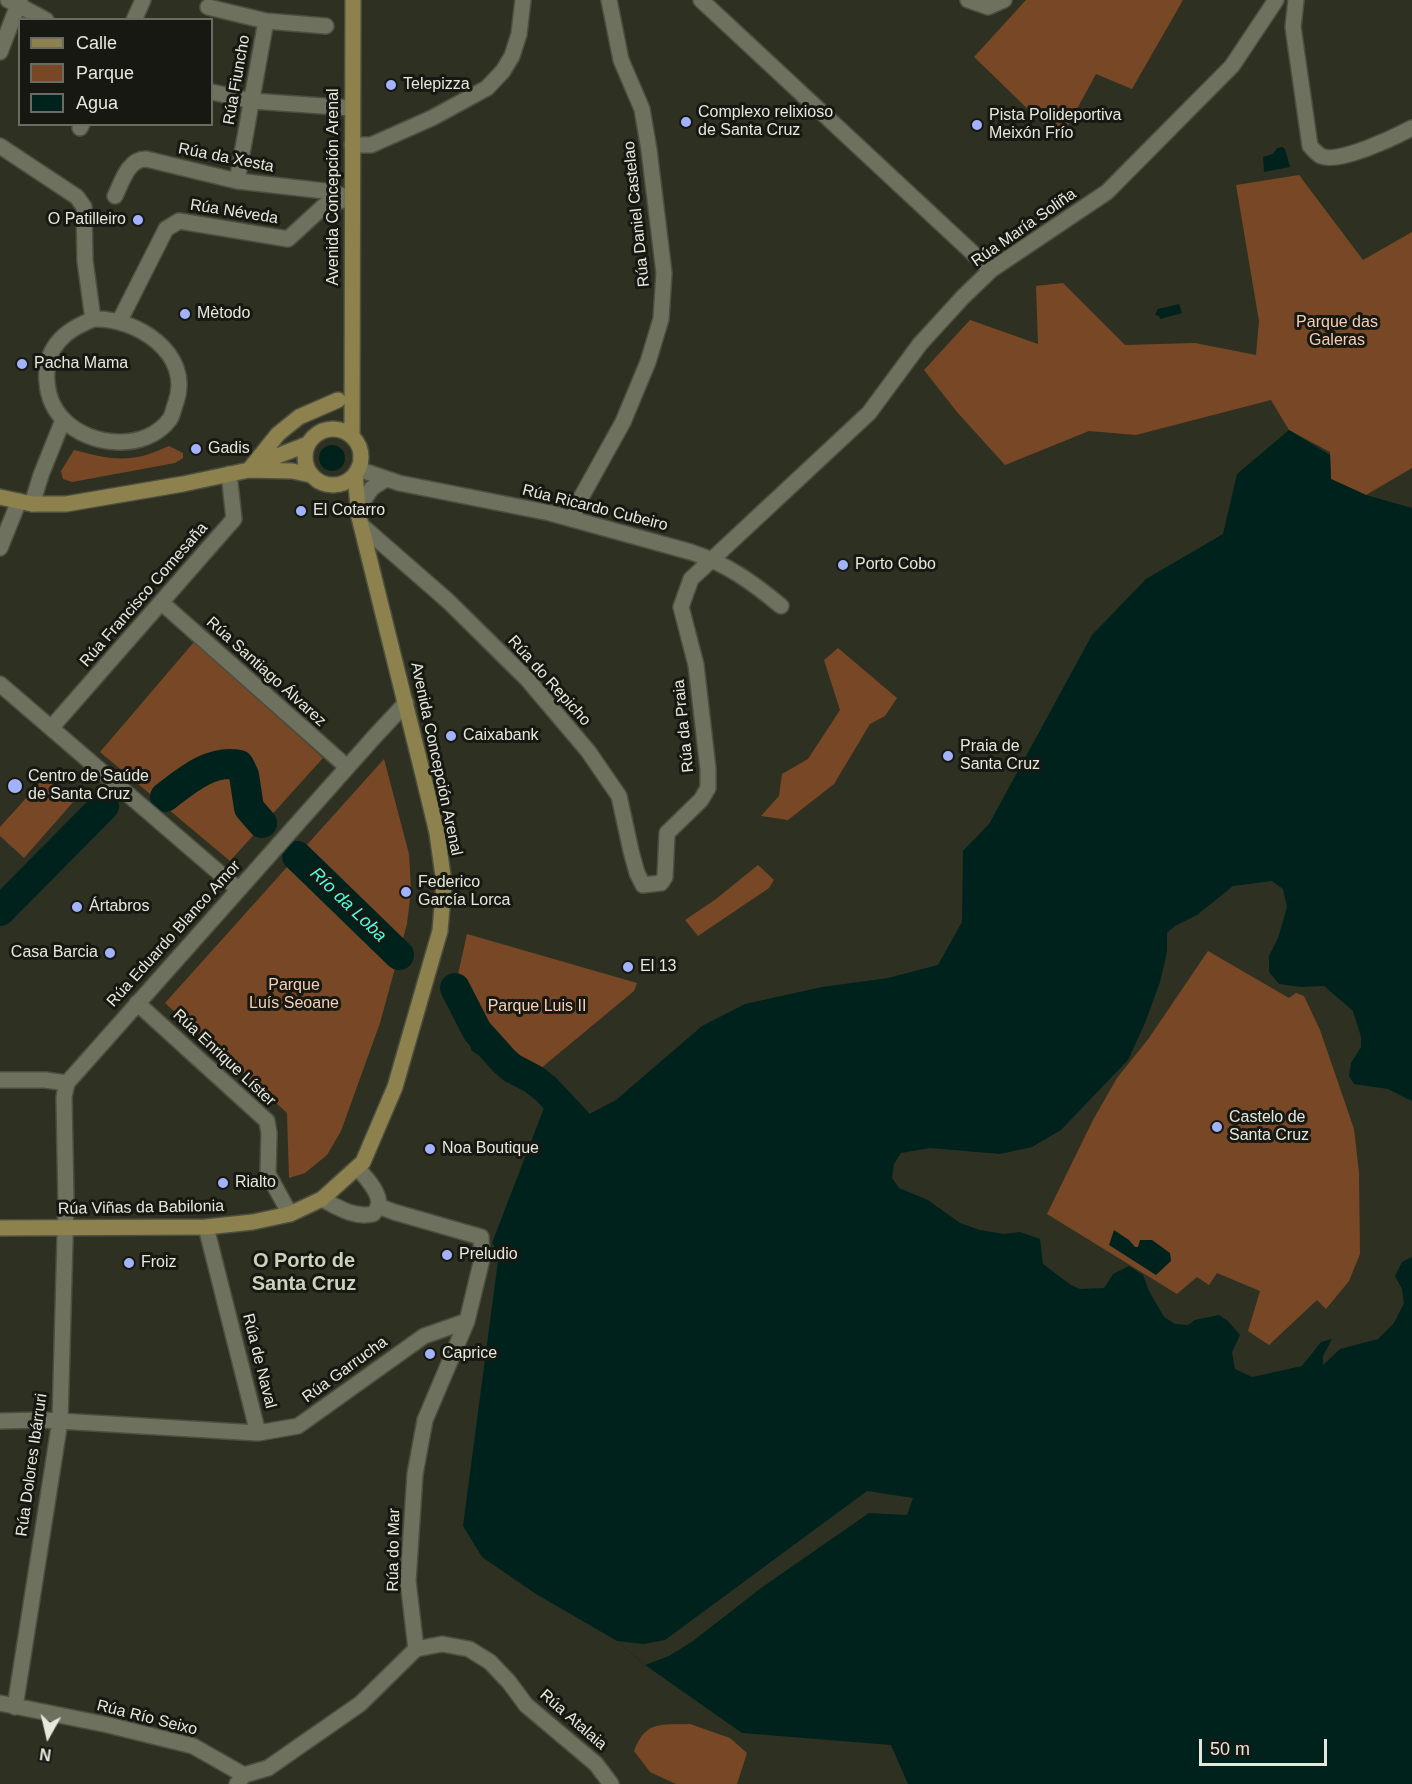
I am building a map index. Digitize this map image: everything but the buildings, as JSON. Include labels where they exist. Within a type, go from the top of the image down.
[{"type":"main road","name":"Avenida Concepción Arenal","points":[[322,1199],[363,1162],[395,1087],[440,931],[444,883],[437,832],[359,517],[357,471],[360,452],[352,436],[353,0]]},
{"type":"main road","name":"Avenida Concepción Arenal","points":[[308,444],[321,432],[352,375]]},
{"type":"main road","points":[[252,468],[278,434],[299,417],[338,400]]},
{"type":"main road","points":[[321,432],[337,429],[352,436]]},
{"type":"main road","points":[[0,497],[26,502],[66,504],[229,474],[252,468],[308,444]]},
{"type":"main road","points":[[308,444],[305,459],[307,468],[318,481],[335,485],[344,483],[357,471]]},
{"type":"main road","points":[[252,468],[311,475]]},
{"type":"main road","name":"Avenida Concepción Arenal","points":[[335,485],[359,517]]},
{"type":"main road","name":"Rúa Viñas da Babilonia","points":[[0,1228],[207,1227],[253,1222],[290,1214],[322,1199]]},
{"type":"street","points":[[135,18],[143,0]]},
{"type":"street","points":[[352,145],[371,145],[432,118],[487,88],[503,71],[512,56],[519,34],[524,0]]},
{"type":"street","name":"Rúa Daniel Castelao","points":[[573,519],[578,503],[623,422],[648,362],[662,319],[664,273],[649,150],[642,109],[621,60],[609,0]]},
{"type":"street","points":[[701,0],[991,270]]},
{"type":"street","points":[[968,0],[988,7],[1004,0]]},
{"type":"street","name":"Rúa María Soliña","points":[[712,559],[869,413],[920,344],[991,270],[1107,192],[1232,66],[1276,0]]},
{"type":"street","points":[[1296,0],[1293,27],[1311,146],[1320,156],[1333,158],[1384,143],[1412,128]]},
{"type":"street","points":[[0,51],[15,2],[43,18]]},
{"type":"street","points":[[208,7],[266,21],[326,26]]},
{"type":"street","name":"Rúa Fiuncho","points":[[237,181],[266,21]]},
{"type":"street","points":[[213,92],[252,101],[352,108]]},
{"type":"street","points":[[0,146],[77,197],[84,207],[85,261],[93,319]]},
{"type":"street","name":"Rúa da Xesta","points":[[115,196],[131,164],[138,159],[146,159],[237,181],[325,191],[352,198]]},
{"type":"street","name":"Rúa Néveda","points":[[119,321],[166,229],[172,224],[179,221],[288,239],[325,205],[352,198]]},
{"type":"street","points":[[93,319],[119,321],[137,328],[160,343],[176,369],[179,393],[170,419],[153,433],[134,442],[95,438],[77,430],[63,420],[52,405],[47,384],[48,362],[57,342],[71,329],[93,319]]},
{"type":"street","points":[[0,548],[41,475],[63,420]]},
{"type":"street","name":"Rúa Ricardo Cubeiro","points":[[357,471],[573,519],[712,559],[749,579],[781,606]]},
{"type":"street","name":"Rúa Francisco Comesaña","points":[[51,728],[234,519],[229,474]]},
{"type":"street","points":[[359,517],[372,488],[386,478]]},
{"type":"street","name":"Rúa do Repicho","points":[[359,517],[519,672],[588,751],[620,796],[631,851],[643,885],[661,883]]},
{"type":"street","name":"Rúa da Praia","points":[[661,883],[665,877],[667,833],[701,800],[708,788],[708,769],[696,665],[681,607],[691,579],[712,559]]},
{"type":"street","name":"Rúa Santiago Álvarez","points":[[162,603],[347,767]]},
{"type":"street","points":[[0,684],[238,889]]},
{"type":"street","name":"Rúa Eduardo Blanco Amor","points":[[67,1083],[406,703]]},
{"type":"street","name":"Rúa Enrique Líster","points":[[137,1003],[267,1121],[270,1133],[268,1174],[290,1214]]},
{"type":"street","points":[[0,1080],[45,1080],[67,1083],[64,1097],[65,1227]]},
{"type":"street","points":[[322,1199],[347,1212],[362,1216],[373,1214],[378,1206],[378,1200],[368,1179],[357,1168]]},
{"type":"street","name":"Rúa do Mar","points":[[378,1206],[481,1237],[482,1259],[467,1321],[425,1420],[415,1474],[408,1581],[416,1649]]},
{"type":"street","name":"Rúa Dolores Ibárruri","points":[[7,1705],[60,1421],[65,1227]]},
{"type":"street","name":"Rúa de Naval","points":[[207,1227],[258,1433]]},
{"type":"street","name":"Rúa Garrucha","points":[[0,1421],[60,1421],[258,1433],[298,1426],[424,1336],[467,1321]]},
{"type":"street","name":"Rúa Atalaia","points":[[416,1649],[441,1644],[469,1649],[490,1662],[526,1705],[596,1764],[611,1784]]},
{"type":"street","points":[[240,1780],[268,1768],[360,1704],[416,1649]]},
{"type":"street","name":"Rúa Río Seixo","points":[[7,1705],[108,1725],[194,1746],[240,1780]]},
{"type":"green space","points":[[1026,0],[1183,0],[1132,89],[1096,74],[1060,140],[974,57]]},
{"type":"green space","name":"Parque das Galeras","points":[[1299,175],[1363,260],[1412,232],[1412,468],[1366,495],[1331,479],[1330,452],[1289,430],[1271,400],[1136,435],[1089,431],[1005,465],[957,412],[924,370],[970,320],[1038,344],[1036,286],[1063,283],[1125,345],[1195,343],[1256,355],[1259,321],[1236,185]]},
{"type":"green space","points":[[169,446],[183,453],[183,458],[175,463],[72,482],[63,479],[61,471],[74,450],[111,458],[132,458]]},
{"type":"green space","points":[[194,642],[323,758],[230,861],[100,752]]},
{"type":"green space","points":[[838,648],[897,698],[885,716],[870,724],[834,784],[788,820],[761,816],[779,796],[782,774],[808,759],[840,710],[824,660]]},
{"type":"green space","name":"Parque Luís Seoane","points":[[384,759],[409,854],[411,890],[407,924],[380,1023],[341,1131],[327,1155],[305,1173],[289,1178],[287,1113],[165,1003]]},
{"type":"green space","points":[[46,776],[74,801],[24,858],[0,836],[0,827]]},
{"type":"green space","points":[[758,865],[774,880],[769,888],[698,936],[685,920],[716,899]]},
{"type":"green space","name":"Parque Luis II","points":[[467,934],[637,983],[634,991],[540,1069],[518,1065],[463,994],[455,988]]},
{"type":"green space","points":[[1208,951],[1289,998],[1296,993],[1304,996],[1320,1030],[1354,1129],[1359,1173],[1360,1254],[1349,1281],[1326,1309],[1317,1300],[1269,1345],[1248,1331],[1260,1291],[1217,1273],[1209,1285],[1197,1277],[1177,1294],[1047,1214],[1093,1120],[1117,1078],[1149,1038]]},
{"type":"green space","points":[[690,1724],[730,1738],[747,1753],[737,1784],[676,1784],[650,1772],[634,1751],[649,1729],[663,1725]]},
{"type":"water","points":[[1277,148],[1285,149],[1290,167],[1264,172],[1263,157],[1273,154]]},
{"type":"water","points":[[1179,304],[1182,313],[1160,319],[1155,315],[1158,309]]},
{"type":"water","points":[[1289,430],[1330,455],[1331,479],[1366,495],[1412,508],[1412,1101],[1388,1089],[1354,1084],[1349,1076],[1351,1063],[1361,1047],[1361,1037],[1353,1011],[1324,986],[1301,987],[1279,984],[1269,972],[1269,956],[1278,938],[1287,907],[1283,889],[1272,881],[1233,886],[1197,915],[1175,926],[1167,933],[1167,952],[1160,982],[1128,1060],[1061,1130],[1032,1147],[1000,1154],[930,1148],[901,1153],[894,1164],[892,1178],[899,1188],[928,1200],[960,1223],[980,1230],[1004,1234],[1020,1232],[1040,1239],[1043,1264],[1080,1289],[1104,1288],[1113,1274],[1129,1266],[1143,1275],[1164,1317],[1175,1324],[1188,1325],[1195,1320],[1219,1315],[1228,1321],[1240,1335],[1232,1352],[1235,1369],[1252,1377],[1302,1366],[1321,1342],[1332,1339],[1323,1356],[1323,1365],[1340,1349],[1378,1339],[1394,1323],[1404,1303],[1402,1289],[1395,1276],[1402,1262],[1412,1257],[1412,1784],[908,1784],[891,1745],[742,1733],[645,1665],[617,1641],[536,1594],[482,1557],[463,1526],[499,1253],[492,1243],[549,1095],[576,1121],[616,1100],[702,1026],[745,1004],[822,987],[888,978],[938,965],[962,922],[963,851],[989,824],[1092,635],[1146,579],[1223,534],[1237,474]]},
{"type":"water","points":[[332,445],[341,449],[345,458],[341,467],[332,471],[323,467],[319,458],[323,449]]},
{"type":"water","points":[[455,988],[463,994],[518,1065],[508,1073],[472,1051],[452,999]]},
{"type":"water","points":[[1114,1230],[1135,1247],[1138,1247],[1140,1240],[1152,1240],[1170,1253],[1171,1261],[1156,1275],[1109,1245]]},
{"type":"pier","points":[[867,1491],[913,1498],[907,1515],[869,1513],[761,1588],[693,1641],[669,1656],[645,1665],[617,1641],[644,1644],[665,1640]]},
{"type":"waterway","name":"Río da Loba","points":[[165,797],[190,778],[209,768],[219,765],[239,765],[244,775],[249,808],[262,823]]},
{"type":"waterway","name":"Río da Loba","points":[[0,911],[104,806]]},
{"type":"waterway","name":"Río da Loba","points":[[297,856],[399,955]]},
{"type":"waterway","name":"Río da Loba","points":[[455,988],[477,1031],[504,1061],[546,1089],[576,1121]]},
{"type":"place","name":"Telepizza","points":[[391,85]]},
{"type":"place","name":"Complexo relixioso de Santa Cruz","points":[[686,122]]},
{"type":"place","name":"Pista Polideportiva Meixón Frío","points":[[977,125]]},
{"type":"place","name":"O Patilleiro","points":[[138,220]]},
{"type":"place","name":"Mètodo","points":[[185,314]]},
{"type":"place","name":"Pacha Mama","points":[[22,364]]},
{"type":"place","name":"Gadis","points":[[196,449]]},
{"type":"place","name":"El Cotarro","points":[[301,511]]},
{"type":"place","name":"Porto Cobo","points":[[843,565]]},
{"type":"place","name":"Caixabank","points":[[451,736]]},
{"type":"place","name":"Praia de Santa Cruz","points":[[948,756]]},
{"type":"place","name":"Centro de Saúde de Santa Cruz","points":[[15,786]]},
{"type":"place","name":"Federico García Lorca","points":[[406,892]]},
{"type":"place","name":"Ártabros","points":[[77,907]]},
{"type":"place","name":"Casa Barcia","points":[[110,953]]},
{"type":"place","name":"El 13","points":[[628,967]]},
{"type":"place","name":"Castelo de Santa Cruz","points":[[1217,1127]]},
{"type":"place","name":"Noa Boutique","points":[[430,1149]]},
{"type":"place","name":"Rialto","points":[[223,1183]]},
{"type":"place","name":"Preludio","points":[[447,1255]]},
{"type":"place","name":"Froiz","points":[[129,1263]]},
{"type":"place","name":"Caprice","points":[[430,1354]]},
{"type":"district","name":"O Porto de Santa Cruz","points":[[304,1272]]}]
